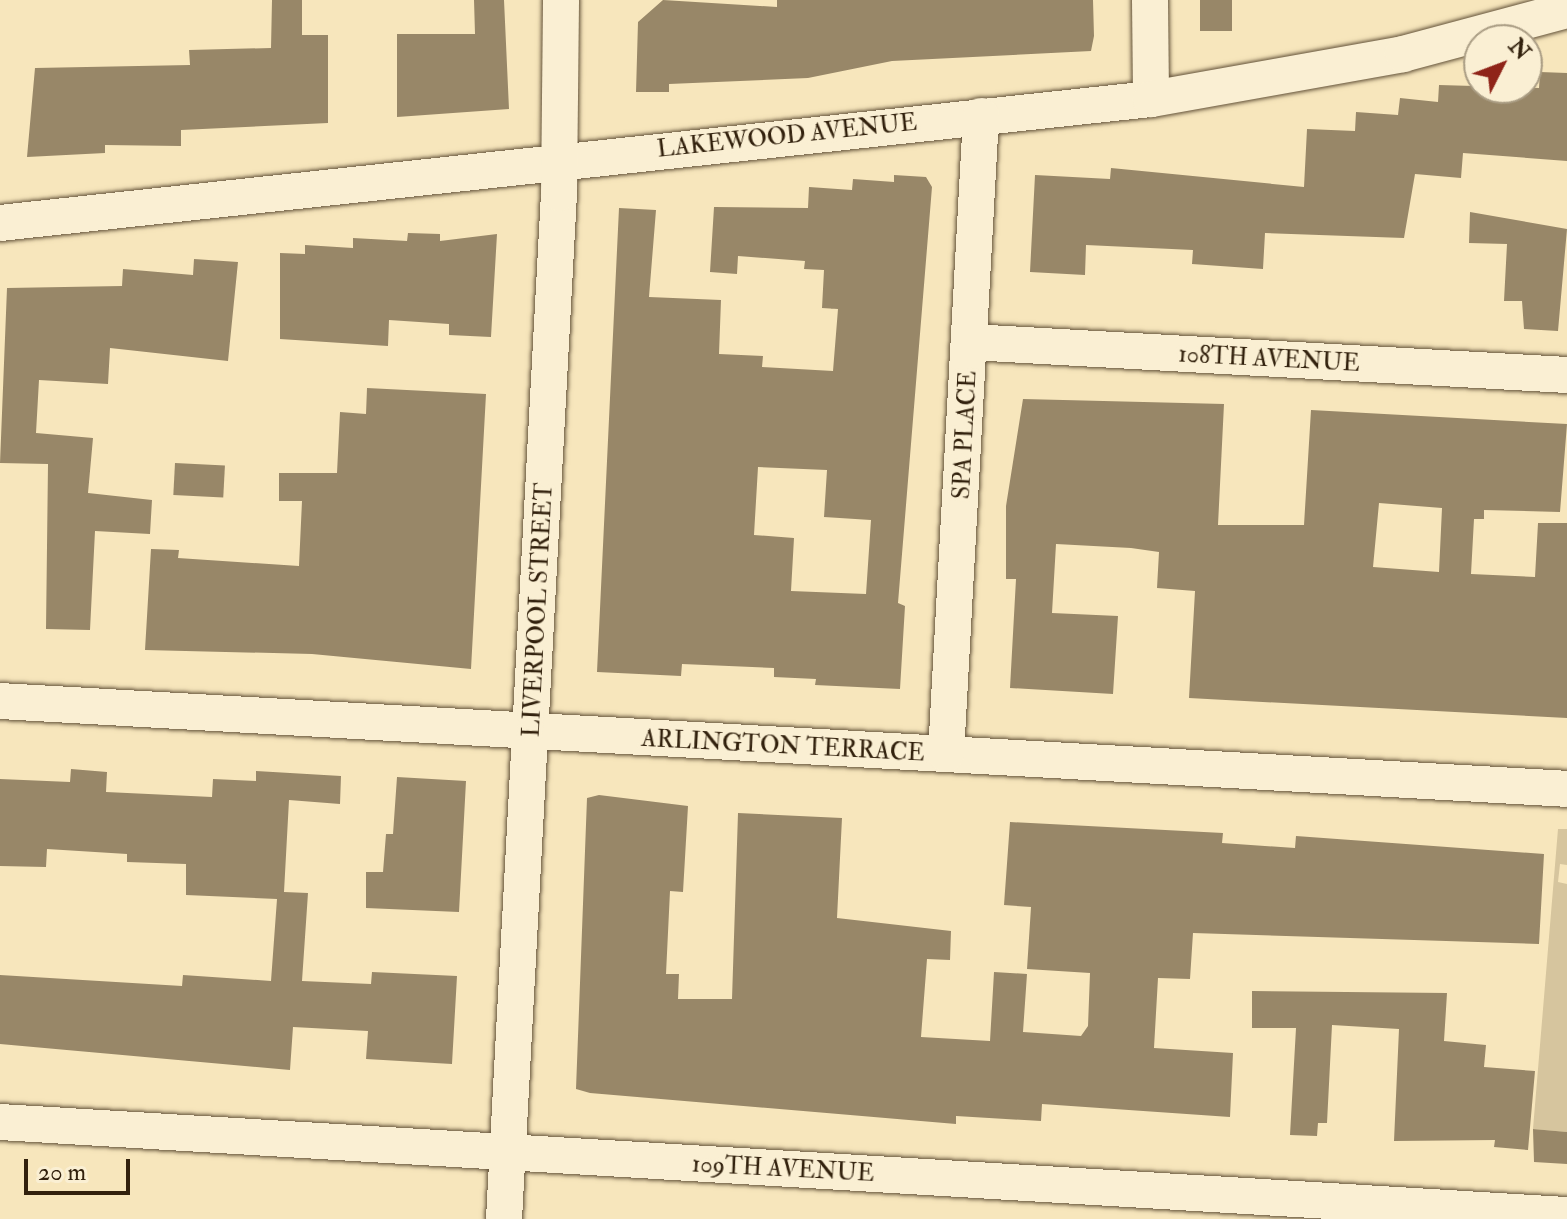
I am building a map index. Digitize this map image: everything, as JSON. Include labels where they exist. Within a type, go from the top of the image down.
[{"type":"street","name":"LIVERPOOL STREET","points":[[504,1219],[560,158],[561,0]]},
{"type":"street","points":[[1150,0],[1151,99]]},
{"type":"street","name":"LAKEWOOD AVENUE","points":[[0,223],[560,158],[1151,99],[1403,54],[1567,10]]},
{"type":"street","name":"SPA PLACE","points":[[946,754],[981,116]]},
{"type":"street","name":"108TH AVENUE","points":[[970,342],[1567,375]]},
{"type":"street","name":"ARLINGTON TERRACE","points":[[0,701],[1567,789]]},
{"type":"street","name":"109TH AVENUE","points":[[0,1122],[1567,1215]]},
{"type":"shaded area","points":[[1558,829],[1567,829],[1567,865],[1560,864],[1558,882],[1567,884],[1567,1132],[1533,1129]]},
{"type":"building","points":[[272,0],[302,0],[302,35],[328,35],[328,123],[181,130],[181,146],[105,145],[105,153],[27,157],[35,68],[190,65],[189,50],[271,48]]},
{"type":"building","points":[[474,0],[504,0],[509,109],[397,117],[397,34],[475,34]]},
{"type":"building","points":[[663,0],[777,7],[777,0],[1093,0],[1094,36],[1091,51],[892,61],[808,78],[669,84],[669,92],[636,92],[638,22]]},
{"type":"building","points":[[1200,0],[1232,0],[1232,31],[1200,31]]},
{"type":"building","points":[[1543,72],[1567,73],[1567,161],[1463,153],[1461,178],[1415,174],[1404,238],[1265,233],[1263,269],[1192,264],[1193,250],[1086,245],[1085,275],[1030,272],[1035,175],[1110,179],[1111,168],[1304,187],[1307,129],[1355,131],[1356,112],[1398,115],[1400,98],[1438,102],[1439,85],[1463,86],[1463,104],[1543,104]]},
{"type":"building","points":[[894,175],[926,177],[932,187],[898,603],[905,606],[900,689],[815,685],[816,679],[774,677],[774,668],[682,664],[681,676],[597,672],[619,208],[656,210],[649,297],[721,300],[719,354],[763,356],[762,367],[833,371],[838,309],[822,308],[824,270],[804,269],[805,261],[738,256],[737,274],[710,272],[714,207],[808,208],[809,187],[852,190],[853,179],[894,182]],"holes":[[[758,467],[827,470],[824,517],[871,520],[866,594],[791,591],[794,538],[754,535]]]},
{"type":"building","points":[[1470,212],[1567,229],[1558,331],[1524,329],[1522,301],[1504,301],[1507,244],[1469,243]]},
{"type":"building","points":[[408,233],[440,234],[440,241],[497,234],[491,337],[449,335],[449,324],[389,320],[388,346],[280,339],[280,253],[305,254],[305,245],[353,248],[353,238],[407,241]]},
{"type":"building","points":[[194,259],[238,262],[228,361],[110,348],[108,384],[39,380],[36,433],[93,438],[88,493],[152,500],[150,534],[95,531],[90,630],[46,629],[48,464],[0,463],[7,288],[122,286],[123,269],[193,275]]},
{"type":"building","points":[[367,388],[486,394],[471,669],[312,654],[145,650],[151,549],[179,550],[178,558],[299,566],[302,501],[279,501],[279,473],[337,473],[340,412],[366,414]]},
{"type":"building","points":[[1023,399],[1224,404],[1218,525],[1304,525],[1311,410],[1567,424],[1560,512],[1484,510],[1484,519],[1474,519],[1471,574],[1535,577],[1538,523],[1567,523],[1567,718],[1189,698],[1195,591],[1157,588],[1159,552],[1131,548],[1056,544],[1052,613],[1118,616],[1113,694],[1010,688],[1016,579],[1006,579],[1006,506]],"holes":[[[1379,503],[1442,508],[1439,572],[1373,567]]]},
{"type":"building","points":[[175,463],[225,466],[223,498],[173,495]]},
{"type":"building","points":[[71,769],[107,772],[106,792],[212,797],[213,779],[256,781],[256,771],[341,776],[340,804],[289,800],[284,892],[308,893],[302,981],[371,984],[372,972],[457,976],[452,1064],[366,1059],[368,1031],[293,1027],[290,1070],[0,1044],[0,975],[182,986],[183,975],[271,981],[277,899],[186,895],[186,864],[127,862],[127,854],[47,849],[46,867],[0,866],[0,779],[70,782]]},
{"type":"building","points":[[397,777],[466,781],[459,912],[366,908],[366,872],[383,872],[386,834],[393,834]]},
{"type":"building","points":[[599,795],[688,806],[683,892],[670,891],[666,974],[679,974],[678,999],[732,999],[738,813],[842,818],[837,918],[951,931],[950,960],[927,959],[921,1037],[990,1041],[994,972],[1027,974],[1023,1032],[1081,1036],[1088,1026],[1090,973],[1027,969],[1031,907],[1004,905],[1010,822],[1223,833],[1222,843],[1295,848],[1296,836],[1544,854],[1539,944],[1193,933],[1190,979],[1158,978],[1154,1048],[1233,1053],[1230,1117],[1042,1104],[1041,1121],[956,1116],[956,1124],[590,1093],[576,1089],[587,798]]},
{"type":"building","points":[[1252,991],[1447,993],[1444,1041],[1486,1045],[1484,1067],[1535,1071],[1528,1150],[1494,1147],[1495,1140],[1394,1141],[1399,1029],[1332,1025],[1327,1123],[1318,1123],[1317,1136],[1290,1135],[1296,1028],[1252,1028]]},
{"type":"building","points":[[1533,1129],[1567,1132],[1567,1164],[1534,1162]]}]
